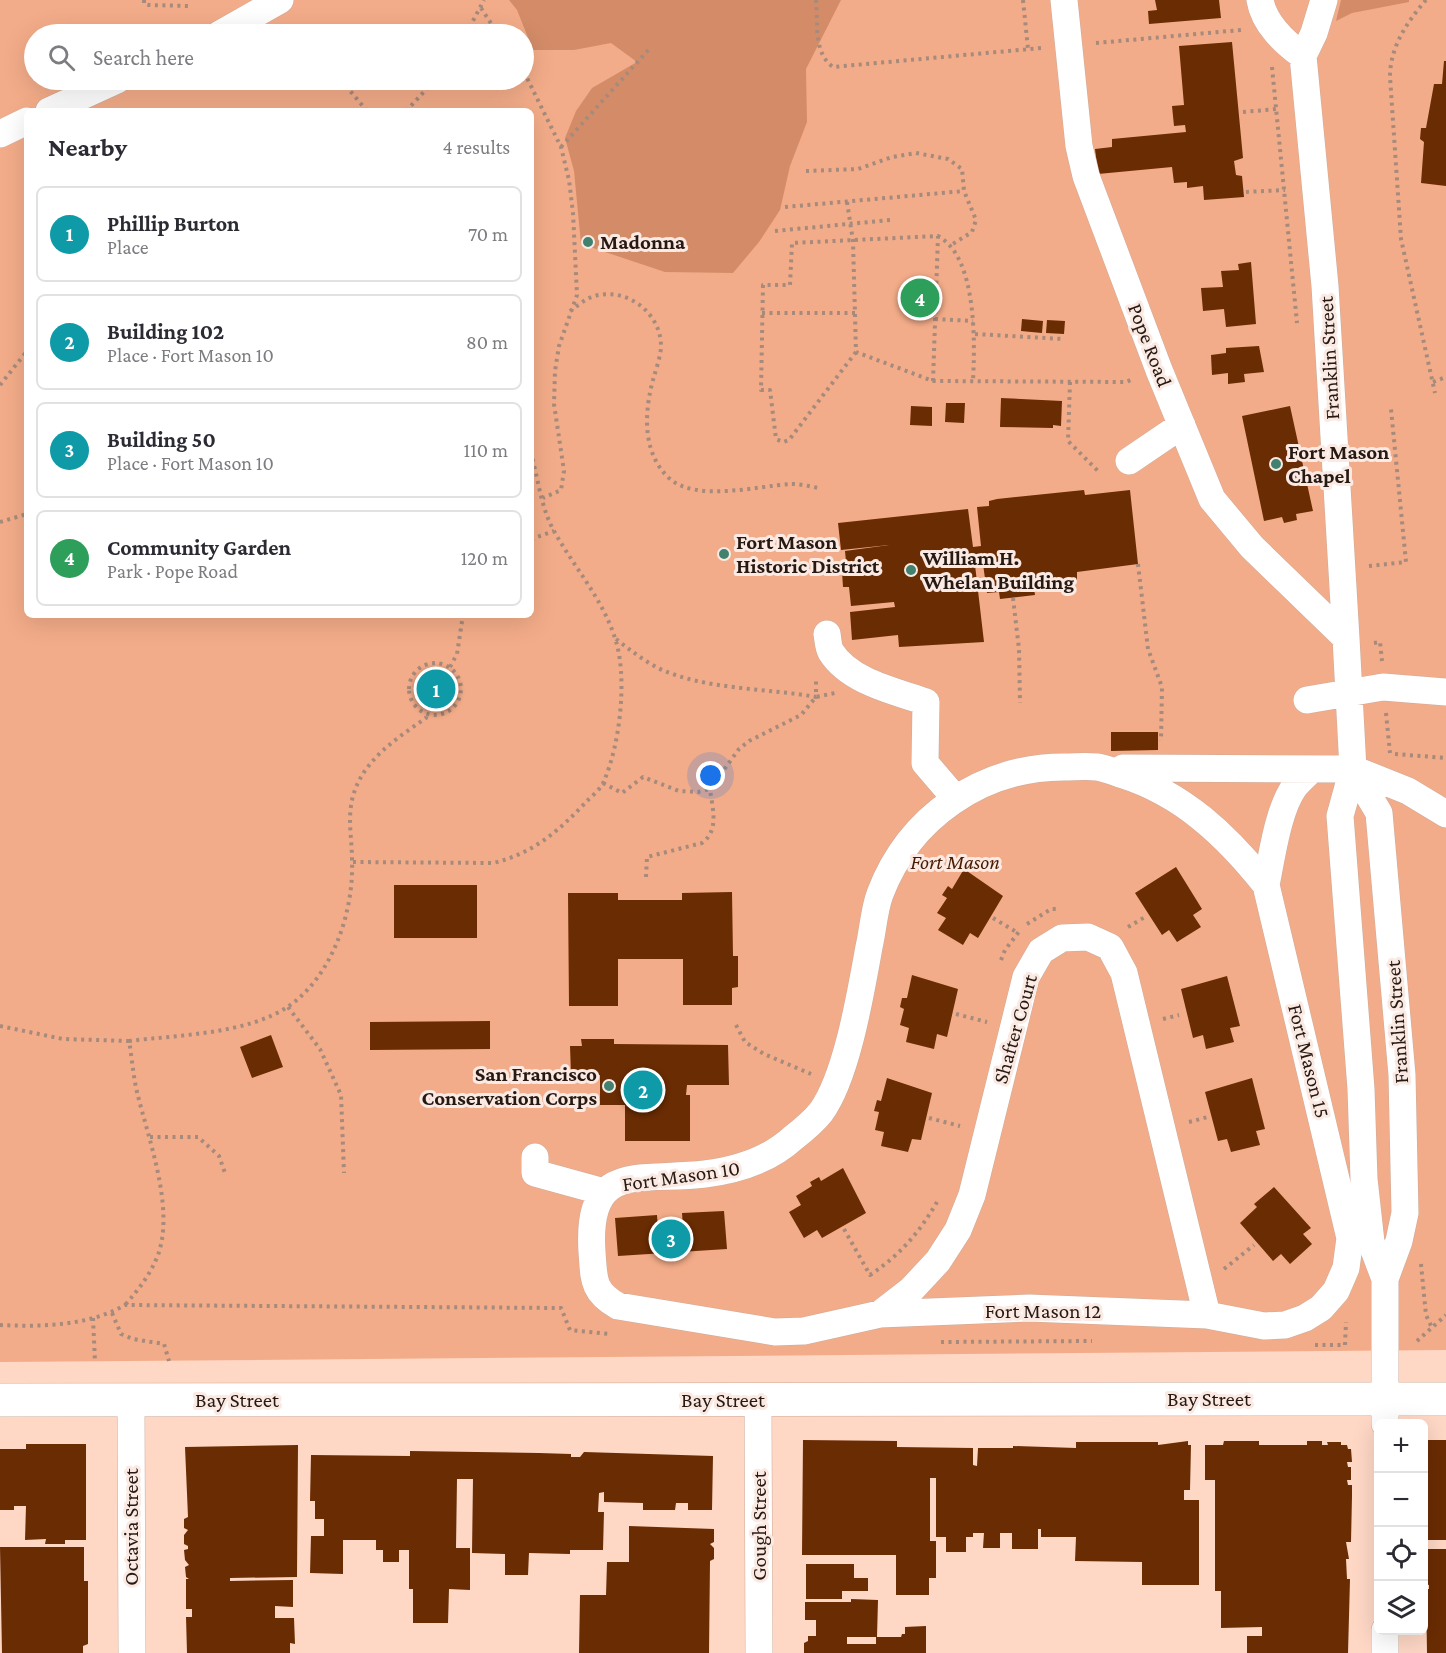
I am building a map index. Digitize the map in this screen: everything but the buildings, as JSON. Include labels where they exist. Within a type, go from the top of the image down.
[{"type":"main road","name":"Bay Street","points":[[0,1400],[758,1400],[1385,1411],[1446,1399]]},
{"type":"street","points":[[238,24],[280,0]]},
{"type":"street","name":"Pope Road","points":[[1064,0],[1079,146],[1086,176],[1159,370],[1212,499],[1252,547],[1346,638]]},
{"type":"street","points":[[1260,0],[1271,25],[1286,43],[1303,56]]},
{"type":"street","name":"Franklin Street","points":[[1323,0],[1314,33],[1303,56],[1325,286],[1353,769],[1340,816],[1358,1045],[1367,1214],[1371,1242],[1385,1279]]},
{"type":"street","points":[[56,108],[95,90]]},
{"type":"street","points":[[0,134],[24,122]]},
{"type":"street","points":[[1129,461],[1182,425]]},
{"type":"street","points":[[827,634],[830,651],[847,668],[869,682],[926,702],[925,763],[955,798]]},
{"type":"street","points":[[1307,700],[1383,687],[1446,692]]},
{"type":"street","name":"Fort Mason 10","points":[[880,1314],[804,1331],[775,1332],[618,1306],[602,1298],[595,1281],[590,1224],[595,1206],[604,1192],[616,1183],[632,1178],[705,1174],[751,1166],[791,1141],[821,1112],[840,1073],[864,976],[879,896],[892,868],[919,829],[955,798],[996,779],[1050,767],[1353,769]]},
{"type":"street","points":[[1098,767],[1143,781],[1172,795],[1202,817],[1248,862],[1266,885]]},
{"type":"street","points":[[1266,885],[1273,851],[1289,797],[1296,785],[1312,769]]},
{"type":"street","points":[[1353,769],[1408,791],[1446,814]]},
{"type":"street","name":"Franklin Street","points":[[1353,769],[1379,813],[1402,1075],[1405,1213],[1399,1241],[1385,1279],[1385,1411]]},
{"type":"street","name":"Fort Mason 15","points":[[1266,885],[1350,1238]]},
{"type":"street","name":"Shafter Court","points":[[880,1314],[911,1290],[938,1261],[958,1230],[972,1195],[1026,977],[1041,951],[1062,938],[1088,937],[1110,946],[1124,973],[1207,1316]]},
{"type":"street","points":[[535,1157],[535,1173],[604,1192]]},
{"type":"street","name":"Fort Mason 12","points":[[880,1314],[1029,1308],[1207,1316],[1264,1326],[1285,1325],[1305,1318],[1321,1308],[1336,1291],[1346,1268],[1350,1238]]},
{"type":"street","name":"Octavia Street","points":[[130,1400],[132,1653]]},
{"type":"street","name":"Gough Street","points":[[758,1400],[759,1653]]},
{"type":"street","points":[[1385,1635],[1386,1653]]},
{"type":"path","points":[[144,0],[144,4],[189,6]]},
{"type":"path","points":[[472,24],[484,0]]},
{"type":"path","points":[[816,0],[820,53],[833,67],[842,68],[1028,49],[1023,0]]},
{"type":"path","points":[[1426,0],[1415,12],[1394,48],[1390,59],[1389,77],[1401,239],[1436,393]]},
{"type":"path","points":[[481,8],[491,24]]},
{"type":"path","points":[[1069,45],[1248,29]]},
{"type":"path","points":[[561,147],[651,47]]},
{"type":"path","points":[[1272,64],[1298,333]]},
{"type":"path","points":[[349,90],[364,108]]},
{"type":"path","points":[[409,108],[426,90]]},
{"type":"path","points":[[533,90],[561,147],[569,180],[577,278],[577,295],[559,346],[555,371],[554,404],[564,471],[561,490],[543,498]]},
{"type":"path","points":[[1242,112],[1287,108]]},
{"type":"path","points":[[806,171],[858,169],[899,155],[923,154],[948,159],[962,169],[964,191],[976,216],[976,224],[972,232],[951,246]]},
{"type":"path","points":[[1246,192],[1294,189]]},
{"type":"path","points":[[785,207],[964,191]]},
{"type":"path","points":[[847,202],[853,241],[856,352],[789,440],[783,442],[776,439],[770,390],[761,390],[763,285],[790,285],[792,243],[853,241],[938,236],[951,246],[961,263],[975,334],[974,381]]},
{"type":"path","points":[[775,231],[890,220]]},
{"type":"path","points":[[933,381],[938,236]]},
{"type":"path","points":[[570,312],[589,298],[607,295],[630,299],[649,310],[654,318],[658,326],[661,346],[649,395],[648,441],[657,464],[671,480],[690,489],[711,491],[794,484],[818,488]]},
{"type":"path","points":[[762,313],[855,313]]},
{"type":"path","points":[[935,319],[973,321]]},
{"type":"path","points":[[975,334],[1063,339]]},
{"type":"path","points":[[856,352],[933,381],[1126,382],[1159,370]]},
{"type":"path","points":[[0,385],[24,355]]},
{"type":"path","points":[[1433,382],[1446,377]]},
{"type":"path","points":[[1070,382],[1068,441],[1099,472]]},
{"type":"path","points":[[1368,566],[1406,562],[1391,409]]},
{"type":"path","points":[[353,862],[493,863],[515,858],[539,846],[552,835],[603,783],[615,738],[622,689],[621,664],[616,639],[605,613],[554,531],[534,464]]},
{"type":"path","points":[[0,522],[24,515]]},
{"type":"path","points":[[534,537],[554,531]]},
{"type":"path","points":[[1138,564],[1148,649],[1162,687],[1161,769]]},
{"type":"path","points":[[1013,598],[1019,649],[1020,703]]},
{"type":"path","points":[[450,667],[457,654],[463,618]]},
{"type":"path","points":[[616,639],[641,658],[681,676],[816,697],[869,682]]},
{"type":"path","points":[[437,663],[450,667],[459,677],[462,686],[458,703],[444,714],[427,714],[414,705],[410,697],[410,680],[421,667],[437,663]]},
{"type":"path","points":[[603,783],[622,793],[643,777],[679,791],[698,792],[710,789],[739,749],[761,734],[801,715],[816,697]]},
{"type":"path","points":[[0,1026],[63,1039],[129,1041],[218,1031],[257,1020],[288,1007],[320,974],[332,952],[347,912],[353,862],[349,817],[353,795],[377,756],[394,740],[426,718],[427,714]]},
{"type":"path","points":[[646,877],[646,857],[702,843],[709,838],[713,826],[710,789]]},
{"type":"path","points":[[999,967],[1005,950],[1017,932],[1051,909],[1062,909]]},
{"type":"path","points":[[993,918],[1023,937]]},
{"type":"path","points":[[288,1007],[320,1049],[341,1095],[344,1173]]},
{"type":"path","points":[[982,1033],[988,1010]]},
{"type":"path","points":[[956,1014],[994,1023]]},
{"type":"path","points":[[736,1025],[745,1042],[764,1054],[835,1084]]},
{"type":"path","points":[[0,1325],[28,1326],[93,1318],[112,1313],[125,1305],[146,1281],[159,1253],[163,1225],[161,1196],[150,1137],[136,1090],[129,1041]]},
{"type":"path","points":[[957,1137],[963,1114]]},
{"type":"path","points":[[930,1118],[960,1125]]},
{"type":"path","points":[[150,1137],[198,1137],[219,1156],[225,1173]]},
{"type":"path","points":[[844,1229],[870,1275],[904,1248],[922,1228],[940,1196]]},
{"type":"path","points":[[1219,1274],[1254,1245]]},
{"type":"path","points":[[125,1305],[199,1307]]},
{"type":"path","points":[[112,1313],[121,1334],[132,1339],[165,1344],[169,1361]]},
{"type":"path","points":[[1417,1341],[1446,1315]]},
{"type":"path","points":[[93,1318],[95,1362]]},
{"type":"green space","name":"Fort Mason","points":[[0,0],[1446,0],[1446,1350],[0,1362]]},
{"type":"shaded area","points":[[509,0],[841,0],[806,69],[807,122],[790,166],[780,210],[759,242],[733,273],[665,272],[581,244],[574,171],[565,138],[576,111],[592,88],[637,62],[611,43],[574,50],[534,50],[534,24],[523,24],[517,10]]},
{"type":"shaded area","points":[[1341,0],[1409,0],[1409,2],[1352,13],[1336,21]]},
{"type":"place","name":"Madonna","points":[[588,242]]},
{"type":"place","name":"Community Garden","points":[[920,298]]},
{"type":"place","name":"Fort Mason Chapel","points":[[1276,464]]},
{"type":"place","name":"Fort Mason Historic District","points":[[724,554]]},
{"type":"place","name":"William H. Whelan Building","points":[[911,570]]},
{"type":"place","name":"Phillip Burton","points":[[436,689]]},
{"type":"place","name":"San Francisco Conservation Corps","points":[[609,1086]]},
{"type":"place","name":"Building 102","points":[[643,1090]]},
{"type":"place","name":"Building 50","points":[[671,1239]]}]
